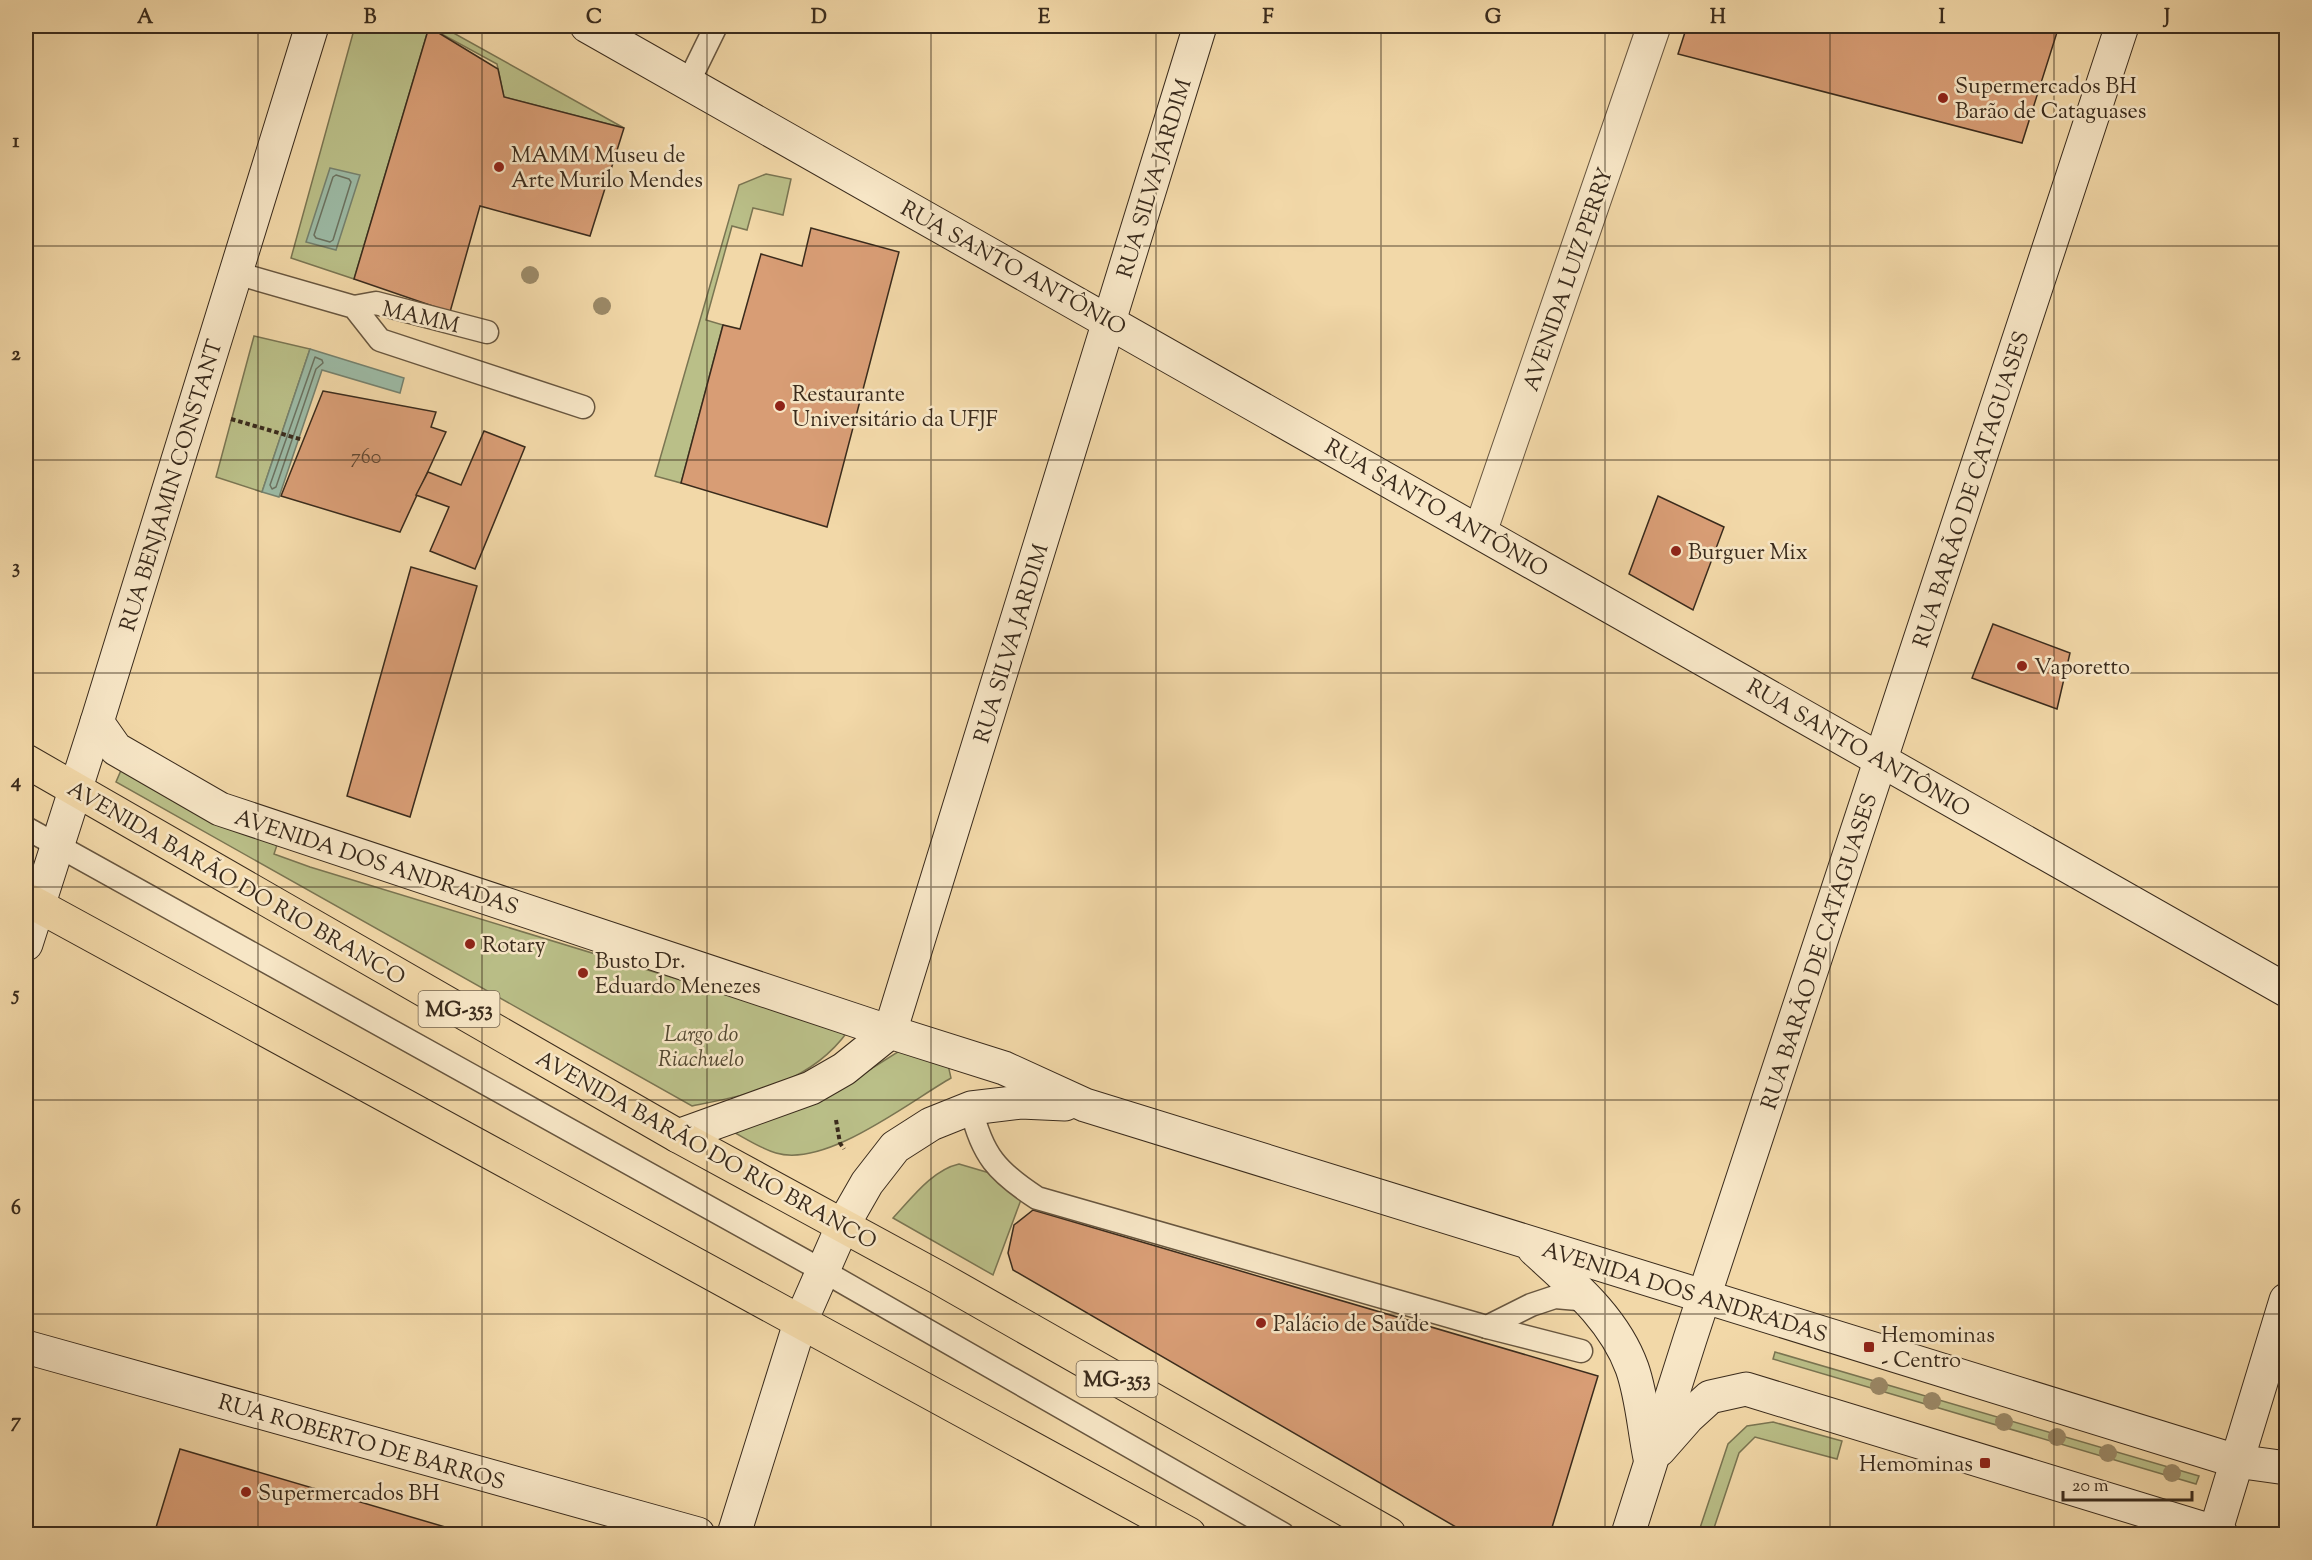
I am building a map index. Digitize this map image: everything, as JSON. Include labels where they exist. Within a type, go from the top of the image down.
[{"type":"main road","name":"AVENIDA BARÃO DO RIO BRANCO","points":[[26,761],[678,1136],[843,1226],[1389,1534]]},
{"type":"main road","points":[[31,902],[1189,1534]]},
{"type":"street","name":"RUA BENJAMIN CONSTANT","points":[[26,944],[31,902],[57,845],[98,722],[312,26]]},
{"type":"street","name":"RUA SANTO ANTÔNIO","points":[[587,26],[2286,990]]},
{"type":"street","name":"RUA SILVA JARDIM","points":[[890,1032],[1200,26]]},
{"type":"street","name":"AVENIDA LUIZ PERRY","points":[[1480,532],[1654,26]]},
{"type":"street","name":"RUA BARÃO DE CATAGUASES","points":[[1628,1534],[1650,1460],[2122,26]]},
{"type":"street","name":"AVENIDA DOS ANDRADAS","points":[[98,722],[116,748],[220,809],[1004,1068],[1085,1105],[2236,1461],[2286,1468]]},
{"type":"street","points":[[678,1136],[811,1088],[844,1069],[890,1032]]},
{"type":"street","name":"AVENIDA DOS ANDRADAS","points":[[800,1323],[825,1272],[843,1226],[867,1183],[895,1147],[931,1125],[972,1108],[1021,1101],[1085,1105]]},
{"type":"street","points":[[1527,1242],[1589,1300],[1615,1333],[1633,1369],[1650,1460]]},
{"type":"street","points":[[1650,1460],[1688,1417],[1710,1397],[1746,1389],[2218,1534],[2236,1461],[2286,1300]]},
{"type":"street","points":[[734,1534],[800,1323]]},
{"type":"street","name":"RUA ROBERTO DE BARROS","points":[[26,1347],[698,1534]]},
{"type":"lane","points":[[688,83],[717,26]]},
{"type":"lane","points":[[236,273],[354,307],[380,340],[583,407]]},
{"type":"lane","name":"MAMM","points":[[354,307],[376,303],[487,332]]},
{"type":"lane","points":[[26,828],[825,1272],[1283,1534]]},
{"type":"lane","points":[[972,1108],[982,1147],[993,1163],[1014,1183],[1037,1198],[1581,1352]]},
{"type":"lane","points":[[1487,1327],[1531,1305],[1555,1297],[1589,1300]]},
{"type":"path","points":[[237,421],[303,440]]},
{"type":"path","points":[[844,1069],[835,1126],[840,1143],[867,1183]]},
{"type":"green space","points":[[355,26],[441,26],[624,128],[504,97],[497,64],[429,27],[354,279],[291,258]]},
{"type":"green space","points":[[766,174],[791,179],[783,215],[753,208],[747,230],[732,226],[706,320],[723,325],[681,483],[655,476],[739,185]]},
{"type":"green space","points":[[254,336],[310,349],[262,492],[216,477]]},
{"type":"green space","name":"Largo do Riachuelo","points":[[122,768],[279,839],[274,854],[310,867],[848,1031],[833,1049],[797,1075],[757,1091],[692,1106],[116,782]]},
{"type":"green space","points":[[904,1048],[947,1060],[951,1078],[890,1116],[842,1142],[819,1151],[796,1155],[776,1153],[726,1128],[866,1072]]},
{"type":"green space","points":[[959,1164],[993,1174],[1022,1197],[993,1275],[893,1218],[931,1179],[949,1167]]},
{"type":"green space","points":[[1775,1352],[2199,1476],[2196,1484],[1773,1359]]},
{"type":"green space","points":[[1773,1422],[1842,1441],[1837,1459],[1755,1437],[1739,1453],[1712,1534],[1698,1534],[1728,1444],[1747,1426]]},
{"type":"water","points":[[330,168],[360,175],[336,250],[306,242]]},
{"type":"water","points":[[310,349],[404,378],[400,393],[322,370],[279,497],[262,492]]},
{"type":"building","name":"Supermercados BH Barão de Cataguases","points":[[1687,26],[2059,26],[2022,143],[1678,54]]},
{"type":"building","name":"MAMM Museu de Arte Murilo Mendes","points":[[429,27],[498,69],[504,97],[624,128],[590,236],[480,206],[450,312],[354,279]]},
{"type":"building","name":"Restaurante Universitário da UFJF","points":[[811,228],[899,252],[827,527],[681,483],[723,325],[740,329],[761,254],[802,266]]},
{"type":"building","points":[[323,391],[436,412],[431,427],[446,432],[400,532],[281,496]]},
{"type":"building","points":[[484,431],[525,447],[475,569],[430,551],[449,507],[416,495],[428,472],[461,485]]},
{"type":"building","name":"Burguer Mix","points":[[1658,496],[1724,527],[1693,610],[1629,574]]},
{"type":"building","points":[[411,567],[477,586],[410,817],[347,796]]},
{"type":"building","name":"Vaporetto","points":[[1993,624],[2070,653],[2057,709],[1972,678]]},
{"type":"building","name":"Palácio de Saúde","points":[[1033,1210],[1598,1376],[1550,1534],[1468,1534],[1013,1270],[1008,1253],[1014,1225]]},
{"type":"building","name":"Supermercados BH","points":[[180,1449],[469,1534],[154,1534]]},
{"type":"place","name":"Supermercados BH Barão de Cataguases","points":[[1943,98]]},
{"type":"place","name":"MAMM Museu de Arte Murilo Mendes","points":[[499,167]]},
{"type":"place","name":"Restaurante Universitário da UFJF","points":[[780,406]]},
{"type":"place","name":"Burguer Mix","points":[[1676,551]]},
{"type":"place","name":"Vaporetto","points":[[2022,666]]},
{"type":"place","name":"Rotary","points":[[470,944]]},
{"type":"place","name":"Busto Dr. Eduardo Menezes","points":[[583,973]]},
{"type":"place","name":"Palácio de Saúde","points":[[1261,1323]]},
{"type":"place","name":"Hemominas - Centro","points":[[1869,1347]]},
{"type":"place","name":"Hemominas","points":[[1985,1463]]},
{"type":"place","name":"Supermercados BH","points":[[246,1492]]}]
